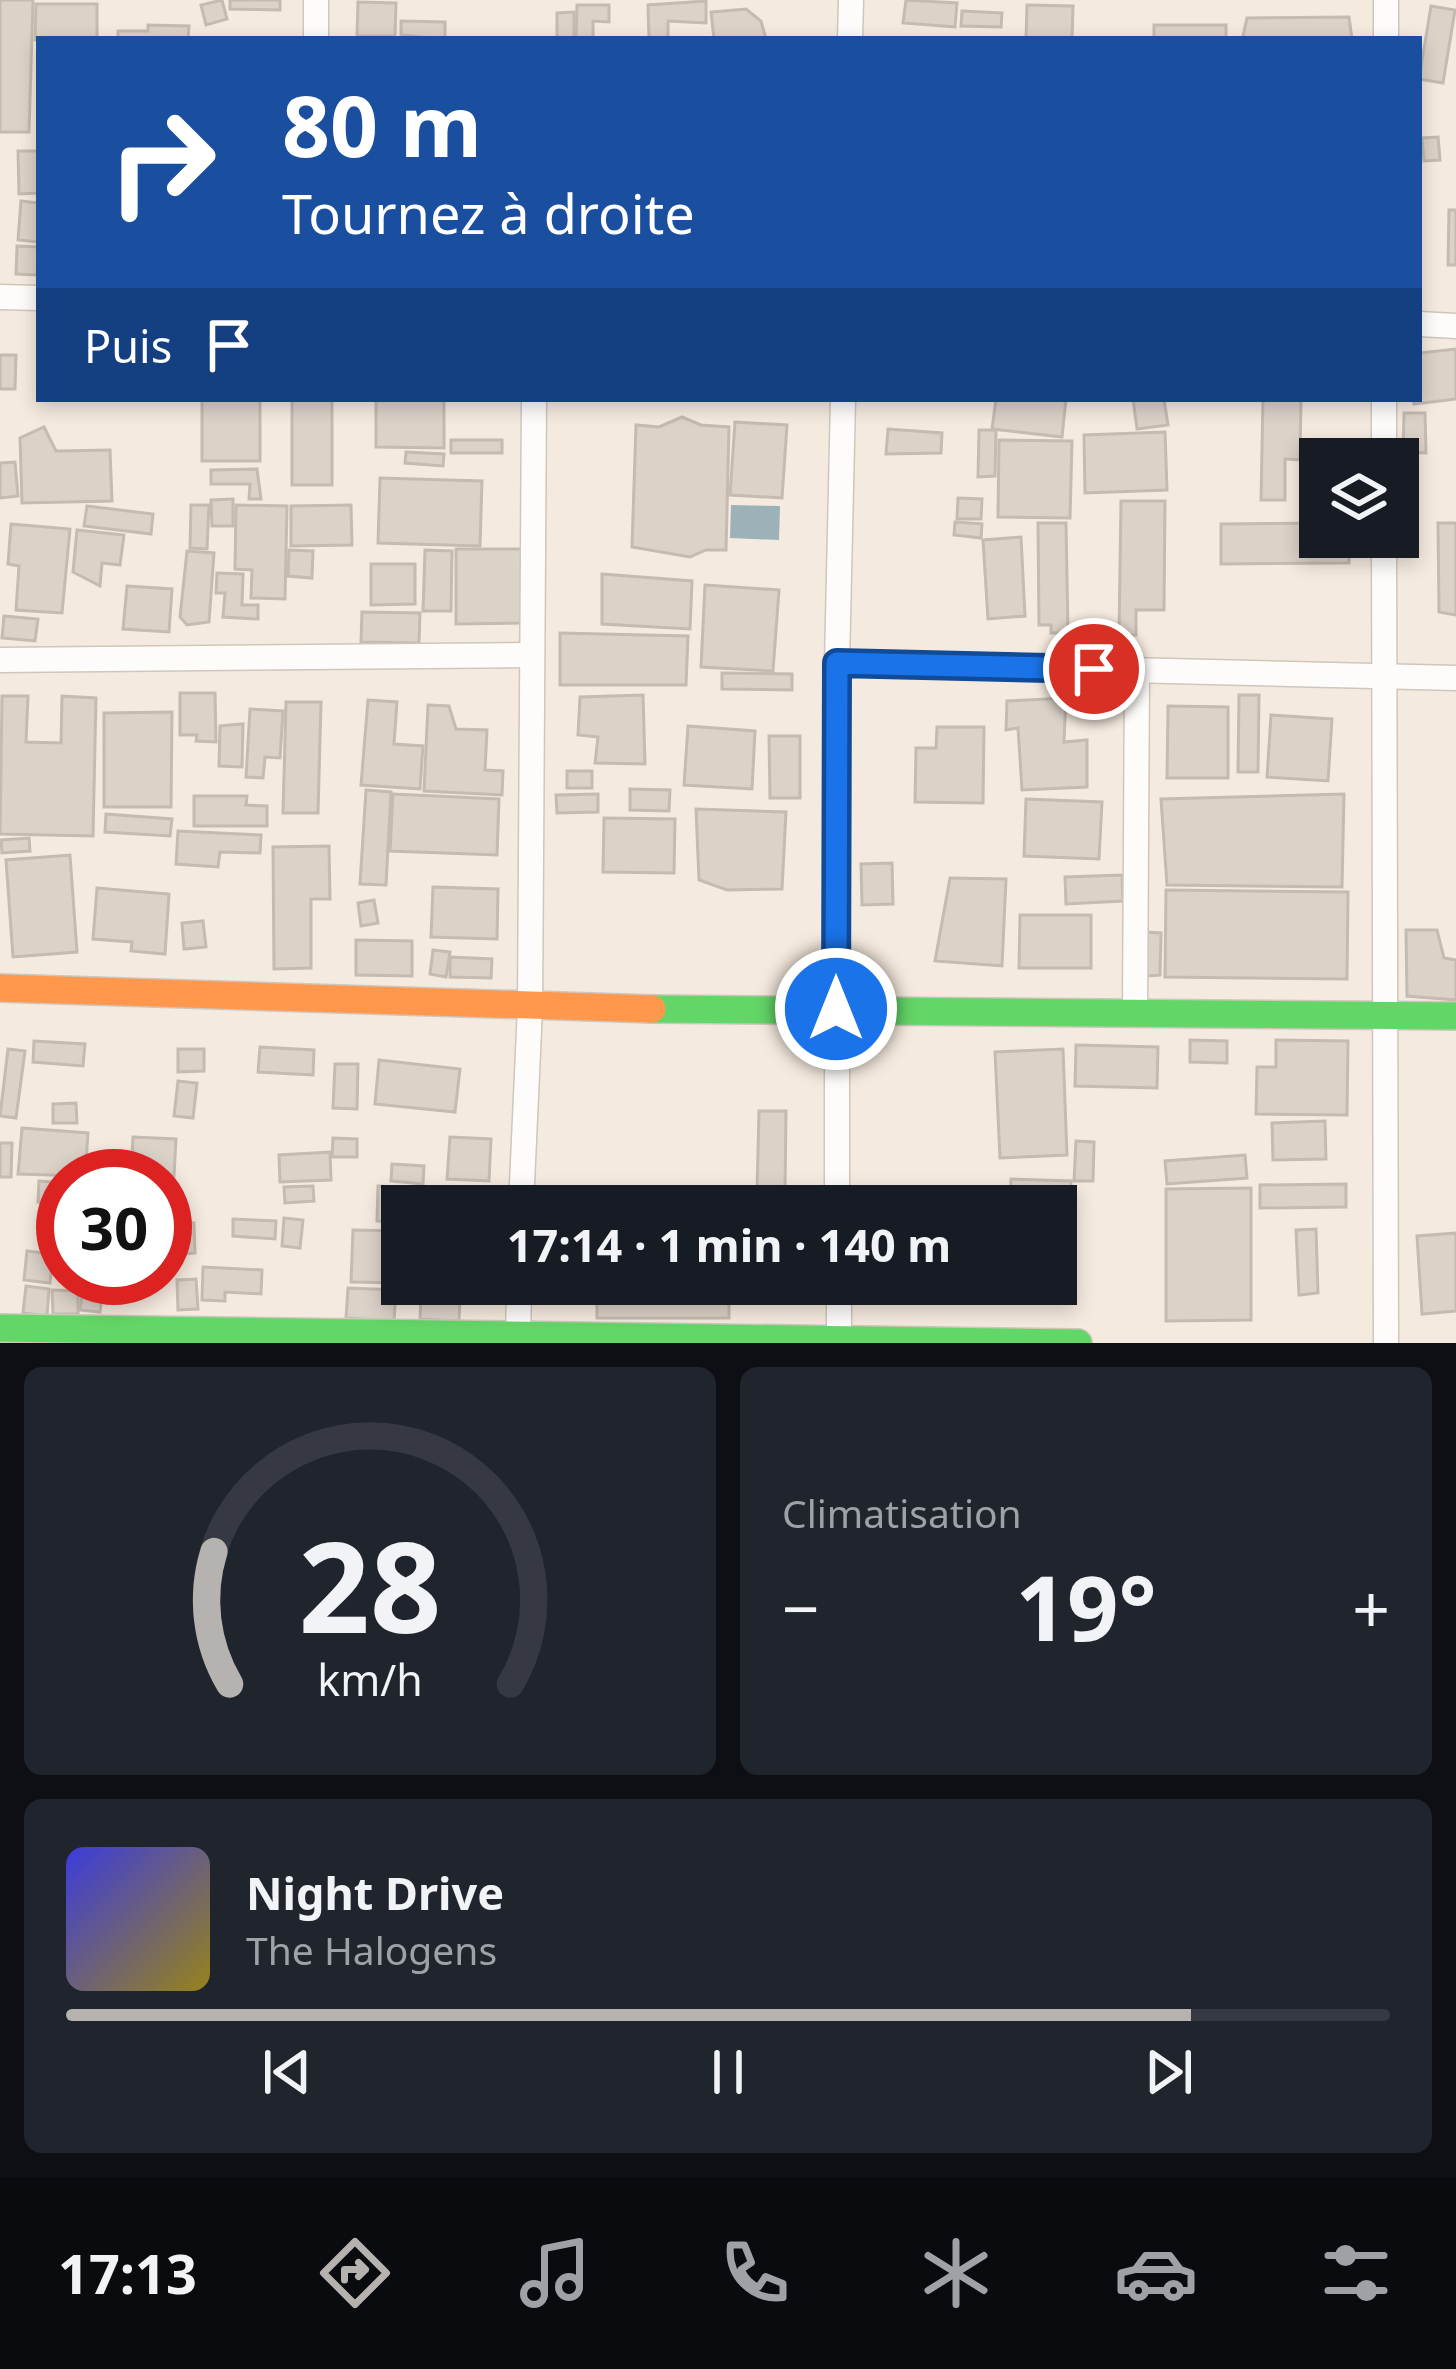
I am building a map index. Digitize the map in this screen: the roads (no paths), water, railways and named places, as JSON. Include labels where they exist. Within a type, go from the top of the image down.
[{"type":"street","points":[[316,0],[316,36]]},
{"type":"street","points":[[850,36],[851,0]]},
{"type":"street","points":[[1386,0],[1386,36]]},
{"type":"street","points":[[0,297],[36,298]]},
{"type":"street","points":[[1422,324],[1456,326]]},
{"type":"street","points":[[521,1185],[530,1008],[534,402]]},
{"type":"street","points":[[837,1185],[842,402]]},
{"type":"street","points":[[1384,402],[1384,438]]},
{"type":"street","points":[[1384,558],[1385,1343]]},
{"type":"street","points":[[0,660],[532,655]]},
{"type":"street","points":[[837,663],[1456,678]]},
{"type":"street","points":[[1135,1013],[1137,670]]},
{"type":"street","points":[[0,988],[530,1008],[1456,1016]]},
{"type":"street","points":[[518,1338],[519,1305]]},
{"type":"street","points":[[838,1305],[839,1341]]},
{"type":"street","points":[[0,1328],[1078,1343]]},
{"type":"water","points":[[731,505],[780,506],[779,540],[730,538]]}]
